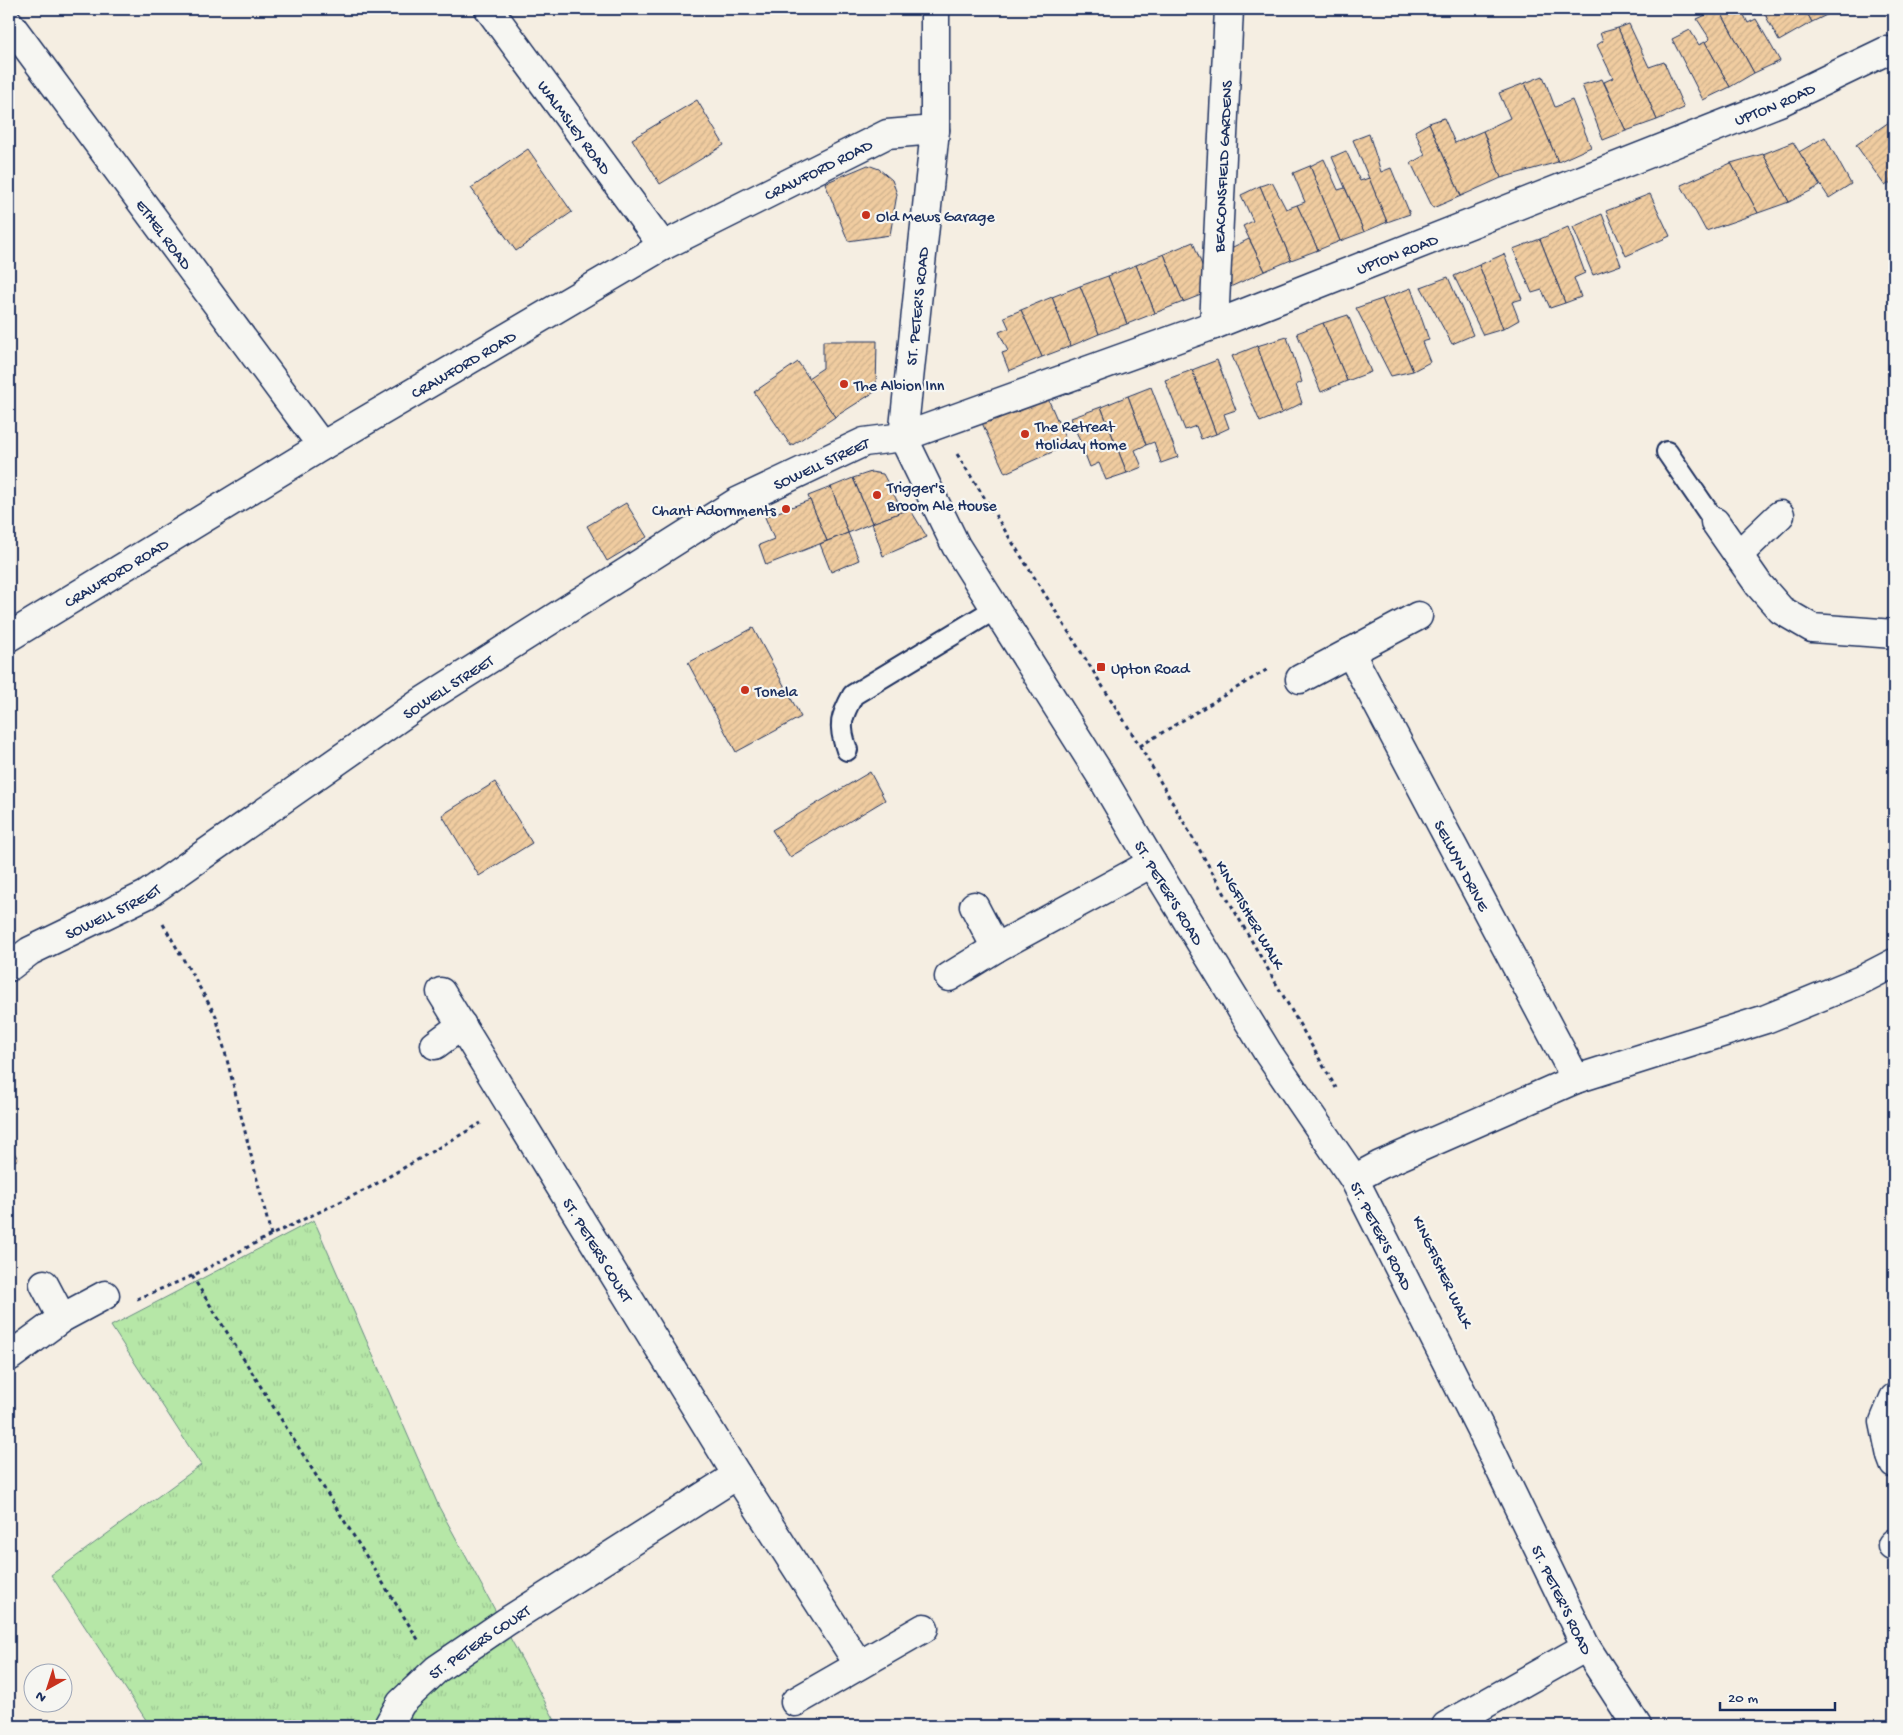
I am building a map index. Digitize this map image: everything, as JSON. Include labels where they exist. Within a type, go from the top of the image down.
[{"type":"street","name":"WALMSLEY ROAD","points":[[489,9],[663,246]]},
{"type":"street","name":"ST. PETER'S ROAD","points":[[936,9],[935,130],[903,437],[956,546],[1101,776],[1268,1053],[1354,1180],[1482,1432],[1586,1647],[1637,1726]]},
{"type":"street","name":"BEACONSFIELD GARDENS","points":[[1214,325],[1230,9]]},
{"type":"street","name":"ETHEL ROAD","points":[[9,23],[322,446]]},
{"type":"street","name":"UPTON ROAD","points":[[903,437],[1214,325],[1782,101],[1886,50]]},
{"type":"street","name":"CRAWFORD ROAD","points":[[9,637],[322,446],[663,246],[886,134],[935,130]]},
{"type":"street","name":"SOWELL STREET","points":[[9,967],[30,951],[146,895],[423,702],[738,502],[864,442],[903,437]]},
{"type":"street","points":[[1738,555],[1780,515]]},
{"type":"street","points":[[1715,522],[1759,585],[1782,610],[1812,628],[1894,634]]},
{"type":"street","points":[[1300,679],[1418,616]]},
{"type":"street","name":"SELWYN DRIVE","points":[[1350,652],[1576,1079]]},
{"type":"street","points":[[949,977],[996,948],[1152,863]]},
{"type":"street","points":[[974,906],[996,948]]},
{"type":"street","points":[[1354,1180],[1380,1165],[1576,1079],[1766,1020],[1861,980],[1894,963]]},
{"type":"street","name":"ST. PETERS COURT","points":[[441,992],[737,1475],[860,1665]]},
{"type":"street","points":[[435,1044],[462,1025]]},
{"type":"street","points":[[44,1284],[62,1318]]},
{"type":"street","points":[[9,1357],[62,1318],[105,1295]]},
{"type":"street","points":[[1894,1398],[1884,1422],[1894,1464]]},
{"type":"street","name":"ST. PETERS COURT","points":[[388,1726],[400,1703],[437,1669],[506,1622],[737,1475]]},
{"type":"street","points":[[795,1702],[924,1628]]},
{"type":"street","points":[[1446,1726],[1586,1647]]},
{"type":"lane","points":[[1667,452],[1715,522]]},
{"type":"lane","points":[[847,750],[843,737],[842,715],[853,695],[995,609]]},
{"type":"path","name":"KINGFISHER WALK","points":[[938,424],[1140,746],[1336,1088]]},
{"type":"path","points":[[1140,746],[1269,669],[1300,679]]},
{"type":"path","points":[[146,895],[216,1016],[271,1235]]},
{"type":"path","points":[[105,1295],[134,1300],[192,1276],[271,1235],[369,1188],[511,1105]]},
{"type":"path","points":[[192,1276],[437,1669]]},
{"type":"green space","points":[[314,1220],[439,1507],[558,1726],[150,1726],[51,1575],[201,1465],[111,1326]]},
{"type":"building","points":[[1719,9],[1741,9],[1748,23],[1756,19],[1780,61],[1754,73]]},
{"type":"building","points":[[1719,9],[1754,73],[1730,87],[1705,42],[1710,39],[1697,19]]},
{"type":"building","points":[[1762,9],[1805,9],[1812,22],[1779,41]]},
{"type":"building","points":[[1805,9],[1839,9],[1812,22]]},
{"type":"building","points":[[1629,24],[1649,67],[1664,62],[1684,108],[1657,120],[1618,28]]},
{"type":"building","points":[[1618,28],[1657,120],[1626,131],[1604,82],[1613,78],[1597,45],[1603,41],[1600,33]]},
{"type":"building","points":[[1690,30],[1699,45],[1705,42],[1730,87],[1703,100],[1672,39]]},
{"type":"building","points":[[1543,76],[1555,107],[1572,100],[1591,147],[1558,162],[1525,83]]},
{"type":"building","points":[[1602,79],[1626,131],[1603,140],[1582,85]]},
{"type":"building","points":[[1525,83],[1558,162],[1501,178],[1483,131],[1510,118],[1499,93]]},
{"type":"building","points":[[697,100],[724,145],[660,184],[632,139]]},
{"type":"building","points":[[1444,118],[1455,143],[1483,131],[1501,178],[1461,196],[1429,123]]},
{"type":"building","points":[[1889,122],[1894,130],[1894,180],[1885,186],[1856,145]]},
{"type":"building","points":[[1429,123],[1461,196],[1433,208],[1411,163],[1425,155],[1415,131]]},
{"type":"building","points":[[1369,134],[1381,172],[1391,168],[1410,214],[1387,222],[1353,140]]},
{"type":"building","points":[[1825,137],[1851,184],[1829,198],[1799,152]]},
{"type":"building","points":[[1793,142],[1820,186],[1789,202],[1763,154]]},
{"type":"building","points":[[528,149],[572,212],[516,251],[471,188]]},
{"type":"building","points":[[1346,151],[1360,181],[1369,178],[1387,222],[1364,232],[1332,157]]},
{"type":"building","points":[[1763,154],[1789,202],[1758,213],[1731,163]]},
{"type":"building","points":[[1324,159],[1338,190],[1345,188],[1364,232],[1340,241],[1310,166]]},
{"type":"building","points":[[1731,163],[1758,213],[1706,231],[1681,185]]},
{"type":"building","name":"Old Mews Garage","points":[[868,165],[879,169],[892,180],[897,194],[890,235],[848,241],[825,183]]},
{"type":"building","points":[[1310,166],[1340,241],[1318,250],[1297,205],[1305,202],[1293,173]]},
{"type":"building","points":[[1272,182],[1286,209],[1297,205],[1318,250],[1291,260],[1260,186]]},
{"type":"building","points":[[1260,186],[1291,260],[1265,271],[1243,226],[1253,221],[1241,195]]},
{"type":"building","points":[[1650,194],[1670,236],[1626,256],[1606,211]]},
{"type":"building","points":[[1602,214],[1621,265],[1593,275],[1573,227]]},
{"type":"building","points":[[1568,227],[1585,273],[1574,278],[1581,297],[1565,303],[1540,239]]},
{"type":"building","points":[[1249,239],[1265,271],[1228,288],[1225,251]]},
{"type":"building","points":[[1540,239],[1565,303],[1550,308],[1542,290],[1532,293],[1513,249]]},
{"type":"building","points":[[1193,242],[1207,278],[1206,293],[1183,302],[1164,254]]},
{"type":"building","points":[[1164,254],[1183,302],[1155,313],[1136,265]]},
{"type":"building","points":[[1504,254],[1522,299],[1512,302],[1519,320],[1503,329],[1479,265]]},
{"type":"building","points":[[1136,265],[1155,313],[1127,324],[1108,276]]},
{"type":"building","points":[[1479,265],[1503,329],[1483,335],[1454,276]]},
{"type":"building","points":[[1108,276],[1127,324],[1099,334],[1080,286]]},
{"type":"building","points":[[1448,277],[1473,335],[1452,344],[1421,287]]},
{"type":"building","points":[[1080,286],[1099,334],[1071,346],[1052,297]]},
{"type":"building","points":[[1411,288],[1429,340],[1422,342],[1430,362],[1413,371],[1382,299]]},
{"type":"building","points":[[1052,297],[1071,346],[1042,357],[1021,310]]},
{"type":"building","points":[[1382,299],[1413,371],[1391,376],[1356,308]]},
{"type":"building","points":[[1021,310],[1042,357],[1009,371],[1002,353],[1008,351],[999,332],[1009,328],[1004,317]]},
{"type":"building","points":[[1348,315],[1371,372],[1347,381],[1323,323]]},
{"type":"building","points":[[1323,323],[1347,381],[1321,392],[1297,333]]},
{"type":"building","points":[[1287,337],[1302,382],[1296,385],[1302,403],[1282,413],[1257,346]]},
{"type":"building","name":"The Albion Inn","points":[[823,341],[877,341],[876,391],[835,417],[808,378],[823,368]]},
{"type":"building","points":[[1257,346],[1282,413],[1260,422],[1232,356]]},
{"type":"building","points":[[1217,360],[1236,410],[1224,414],[1229,428],[1216,434],[1192,370]]},
{"type":"building","points":[[798,362],[835,417],[791,446],[754,392]]},
{"type":"building","points":[[1192,370],[1216,434],[1201,439],[1196,426],[1185,430],[1165,380]]},
{"type":"building","points":[[1151,387],[1178,457],[1161,463],[1154,442],[1146,445],[1128,396]]},
{"type":"building","name":"The Retreat Holiday Home","points":[[1046,394],[1068,445],[1005,473],[982,423]]},
{"type":"building","points":[[1128,396],[1146,445],[1135,450],[1142,467],[1127,473],[1101,407]]},
{"type":"building","points":[[1101,407],[1127,473],[1106,480],[1099,463],[1090,467],[1071,418]]},
{"type":"building","name":"Trigger's Broom Ale House","points":[[871,472],[883,474],[903,512],[872,523],[853,478]]},
{"type":"building","points":[[853,478],[872,523],[848,533],[831,487]]},
{"type":"building","points":[[831,487],[848,533],[827,541],[808,496]]},
{"type":"building","points":[[810,500],[827,541],[766,565],[759,545],[774,539],[765,517]]},
{"type":"building","points":[[626,503],[647,537],[607,561],[587,526]]},
{"type":"building","points":[[910,509],[927,537],[883,556],[872,523]]},
{"type":"building","points":[[848,533],[859,560],[831,572],[820,544]]},
{"type":"building","name":"Tonela","points":[[753,628],[801,717],[736,752],[688,663]]},
{"type":"building","points":[[870,772],[885,800],[790,857],[772,830]]},
{"type":"building","points":[[495,782],[532,843],[479,876],[442,815]]},
{"type":"building","points":[[9,1144],[18,1159],[9,1165]]},
{"type":"place","name":"Old Mews Garage","points":[[866,215]]},
{"type":"place","name":"The Albion Inn","points":[[844,384]]},
{"type":"place","name":"The Retreat Holiday Home","points":[[1025,434]]},
{"type":"place","name":"Trigger's Broom Ale House","points":[[877,495]]},
{"type":"place","name":"Chant Adornments","points":[[786,509]]},
{"type":"place","name":"Upton Road","points":[[1101,667]]},
{"type":"place","name":"Tonela","points":[[745,690]]}]
